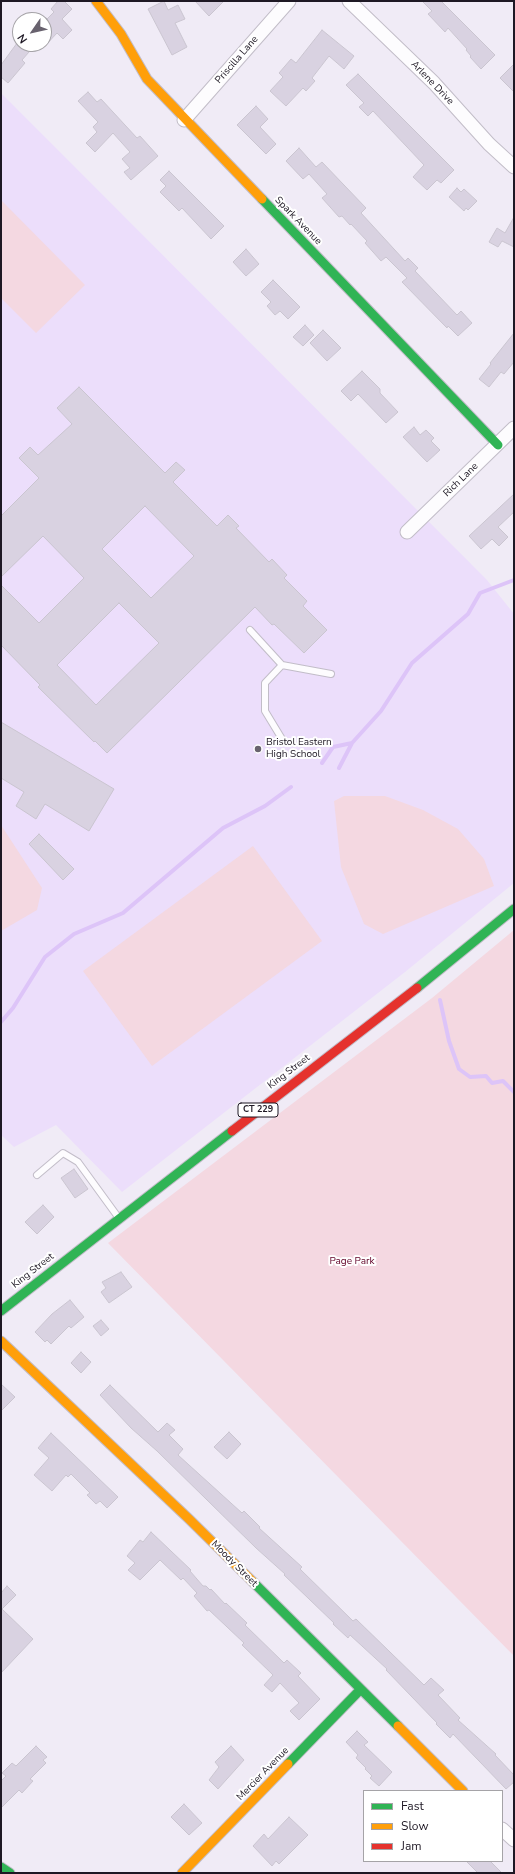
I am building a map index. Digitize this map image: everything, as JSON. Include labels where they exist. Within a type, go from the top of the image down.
[{"type":"main road","name":"Spark Avenue","points":[[96,1],[121,34],[147,79],[184,120],[498,445]]},
{"type":"main road","name":"King Street","points":[[1,1311],[119,1218],[395,1006],[514,909]]},
{"type":"main road","name":"Moody Street","points":[[1,1341],[189,1519],[462,1790]]},
{"type":"main road","name":"Mercier Avenue","points":[[182,1873],[360,1690]]},
{"type":"main road","points":[[1,1867],[10,1873]]},
{"type":"street","name":"Priscilla Lane","points":[[184,120],[289,1]]},
{"type":"street","name":"Arlene Drive","points":[[349,1],[434,83],[489,144],[514,167]]},
{"type":"street","name":"Rich Lane","points":[[407,532],[514,428]]},
{"type":"street","points":[[503,1830],[514,1840]]},
{"type":"lane","points":[[250,630],[282,665],[331,674]]},
{"type":"lane","points":[[282,665],[265,683],[265,711],[282,739]]},
{"type":"lane","points":[[37,1175],[63,1153],[78,1162],[119,1218]]},
{"type":"shaded area","name":"Bristol Eastern High School","points":[[1,93],[487,580],[514,614],[514,883],[405,972],[122,1192],[56,1125],[14,1147],[1,1135]]},
{"type":"green space","points":[[1,200],[85,285],[36,333],[1,298]]},
{"type":"green space","points":[[344,796],[385,796],[423,810],[458,829],[484,859],[494,886],[383,934],[364,924],[341,867],[334,801]]},
{"type":"green space","points":[[1,825],[42,888],[37,910],[1,931]]},
{"type":"green space","points":[[253,846],[322,941],[152,1066],[83,971]]},
{"type":"green space","name":"Page Park","points":[[514,930],[514,1656],[108,1243],[432,998]]},
{"type":"building","points":[[58,1],[64,1],[72,9],[62,19],[72,30],[63,39],[57,33],[52,38],[52,14],[54,12],[51,9]]},
{"type":"building","points":[[164,1],[168,10],[178,5],[185,19],[175,23],[187,47],[172,55],[148,9]]},
{"type":"building","points":[[195,1],[224,1],[209,16]]},
{"type":"building","points":[[422,1],[441,1],[495,55],[481,69],[470,57],[471,56],[466,50],[467,49],[448,28],[445,32],[428,14],[432,11]]},
{"type":"building","points":[[322,30],[354,56],[344,69],[329,56],[312,78],[315,81],[306,91],[303,88],[286,106],[270,91],[283,77],[279,73],[291,59],[296,63]]},
{"type":"building","points":[[12,50],[12,52],[29,52],[22,60],[25,63],[8,83],[1,77],[1,65]]},
{"type":"building","points":[[514,64],[514,92],[500,78]]},
{"type":"building","points":[[358,74],[454,170],[441,183],[437,180],[427,190],[413,177],[424,165],[373,111],[368,116],[359,107],[364,103],[346,85]]},
{"type":"building","points":[[88,92],[97,102],[101,99],[137,138],[140,136],[158,156],[131,180],[124,172],[130,168],[122,159],[130,152],[113,133],[95,152],[86,143],[97,132],[93,127],[98,122],[78,101]]},
{"type":"building","points":[[256,106],[268,119],[260,127],[276,144],[266,154],[237,125]]},
{"type":"building","points":[[299,148],[316,167],[322,162],[366,208],[361,213],[405,261],[408,258],[418,268],[415,271],[457,315],[461,311],[472,323],[458,336],[448,326],[447,328],[402,282],[407,278],[386,257],[381,261],[365,243],[367,241],[351,224],[350,225],[342,216],[339,217],[322,198],[327,194],[309,174],[303,179],[286,161]]},
{"type":"building","points":[[169,171],[224,226],[211,239],[182,208],[179,211],[160,192],[166,186],[160,180]]},
{"type":"building","points":[[457,188],[461,192],[464,189],[477,201],[468,210],[466,208],[464,211],[449,197]]},
{"type":"building","points":[[514,217],[514,247],[502,241],[498,247],[489,242],[497,228],[505,233]]},
{"type":"building","points":[[246,249],[259,264],[246,276],[233,262]]},
{"type":"building","points":[[273,280],[300,307],[288,319],[280,311],[275,315],[267,306],[271,302],[261,292]]},
{"type":"building","points":[[305,325],[314,335],[303,346],[293,337]]},
{"type":"building","points":[[323,330],[341,348],[327,361],[310,343]]},
{"type":"building","points":[[514,333],[514,362],[504,374],[501,372],[489,387],[479,379]]},
{"type":"building","points":[[362,371],[380,389],[380,393],[398,412],[386,423],[358,394],[351,401],[341,391]]},
{"type":"building","points":[[79,387],[165,473],[176,462],[185,470],[173,482],[217,526],[228,515],[239,526],[236,528],[269,562],[272,559],[287,575],[284,578],[307,601],[303,606],[327,630],[304,653],[274,624],[272,625],[255,607],[107,753],[38,687],[40,685],[1,645],[1,585],[39,623],[84,578],[43,536],[1,577],[1,516],[39,478],[19,458],[30,447],[38,455],[72,424],[57,408]],"holes":[[[145,506],[194,556],[151,598],[102,549]],[[119,603],[159,643],[96,705],[57,665]]]},
{"type":"building","points":[[414,427],[420,435],[426,430],[434,438],[431,441],[440,450],[427,462],[403,437]]},
{"type":"building","points":[[514,494],[514,512],[498,527],[508,537],[499,546],[492,539],[481,549],[469,536]]},
{"type":"building","points":[[1,722],[114,789],[89,831],[45,804],[36,819],[16,806],[24,792],[1,778]]},
{"type":"building","points":[[39,834],[74,869],[63,880],[29,844]]},
{"type":"building","points":[[74,1169],[88,1189],[75,1198],[61,1178]]},
{"type":"building","points":[[43,1205],[54,1217],[37,1234],[25,1222]]},
{"type":"building","points":[[121,1272],[132,1287],[109,1303],[101,1292],[106,1288],[102,1282]]},
{"type":"building","points":[[70,1300],[84,1317],[71,1328],[69,1326],[51,1344],[47,1340],[45,1342],[35,1332],[52,1314]]},
{"type":"building","points":[[101,1320],[109,1329],[101,1336],[93,1326]]},
{"type":"building","points":[[81,1352],[91,1362],[81,1373],[71,1363]]},
{"type":"building","points":[[1,1384],[15,1397],[1,1411]]},
{"type":"building","points":[[110,1385],[158,1432],[167,1423],[175,1430],[169,1435],[183,1449],[178,1455],[242,1513],[244,1511],[260,1527],[259,1528],[302,1567],[300,1569],[353,1621],[356,1619],[424,1685],[431,1678],[444,1690],[438,1695],[460,1718],[458,1720],[496,1754],[495,1755],[514,1775],[514,1782],[506,1789],[453,1734],[450,1738],[386,1670],[387,1669],[350,1635],[348,1638],[333,1624],[334,1623],[284,1575],[285,1574],[131,1428],[100,1395]]},
{"type":"building","points":[[229,1432],[241,1444],[227,1459],[214,1447]]},
{"type":"building","points":[[51,1433],[118,1497],[107,1508],[100,1501],[96,1504],[87,1495],[90,1493],[71,1474],[68,1477],[66,1475],[52,1491],[34,1475],[49,1458],[38,1448]]},
{"type":"building","points":[[151,1532],[191,1570],[190,1571],[203,1586],[206,1586],[210,1590],[211,1589],[225,1604],[226,1603],[247,1623],[245,1625],[284,1663],[287,1660],[301,1673],[298,1676],[320,1699],[299,1720],[290,1711],[299,1703],[280,1683],[272,1692],[264,1685],[273,1675],[242,1645],[244,1643],[209,1610],[207,1611],[194,1596],[197,1593],[183,1578],[181,1580],[160,1560],[140,1580],[128,1570],[135,1563],[127,1556],[140,1540],[143,1542]]},
{"type":"building","points":[[7,1586],[16,1595],[2,1609],[33,1639],[1,1673],[1,1593]]},
{"type":"building","points":[[357,1731],[368,1742],[364,1745],[392,1772],[379,1786],[370,1778],[372,1776],[356,1758],[358,1755],[346,1742]]},
{"type":"building","points":[[36,1746],[47,1757],[43,1760],[46,1763],[30,1779],[33,1781],[22,1793],[19,1790],[1,1808],[1,1781],[6,1776],[2,1773],[12,1763],[16,1766]]},
{"type":"building","points":[[231,1746],[244,1760],[218,1789],[209,1780],[219,1767],[215,1762]]},
{"type":"building","points":[[184,1804],[202,1823],[189,1835],[171,1817]]},
{"type":"building","points":[[289,1817],[308,1835],[279,1864],[276,1861],[272,1866],[253,1846],[264,1834],[268,1839]]},
{"type":"building","points":[[467,1862],[491,1862],[502,1873],[478,1873]]},
{"type":"waterway","points":[[322,763],[333,747],[352,743],[381,711],[412,663],[468,614],[480,593],[514,580]]},
{"type":"waterway","points":[[339,768],[352,743]]},
{"type":"waterway","points":[[1,1022],[13,1008],[45,957],[74,934],[123,913],[223,828],[265,806],[291,787]]},
{"type":"waterway","points":[[440,1000],[449,1041],[459,1069],[470,1077],[486,1076],[492,1083],[503,1081],[514,1092]]},
{"type":"traffic: fast","points":[[262,199],[498,445]]},
{"type":"traffic: fast","points":[[417,988],[514,909]]},
{"type":"traffic: fast","points":[[1,1311],[232,1131]]},
{"type":"traffic: fast","points":[[253,1582],[398,1726]]},
{"type":"traffic: fast","points":[[288,1764],[360,1690]]},
{"type":"traffic: fast","points":[[1,1867],[10,1873]]},
{"type":"traffic: slow","points":[[96,1],[121,34],[147,79],[262,199]]},
{"type":"traffic: slow","points":[[1,1341],[189,1519],[253,1582]]},
{"type":"traffic: slow","points":[[398,1726],[462,1790]]},
{"type":"traffic: slow","points":[[182,1873],[288,1764]]},
{"type":"traffic: jam","points":[[232,1131],[417,988]]},
{"type":"place","name":"Bristol Eastern High School","points":[[258,749]]}]
